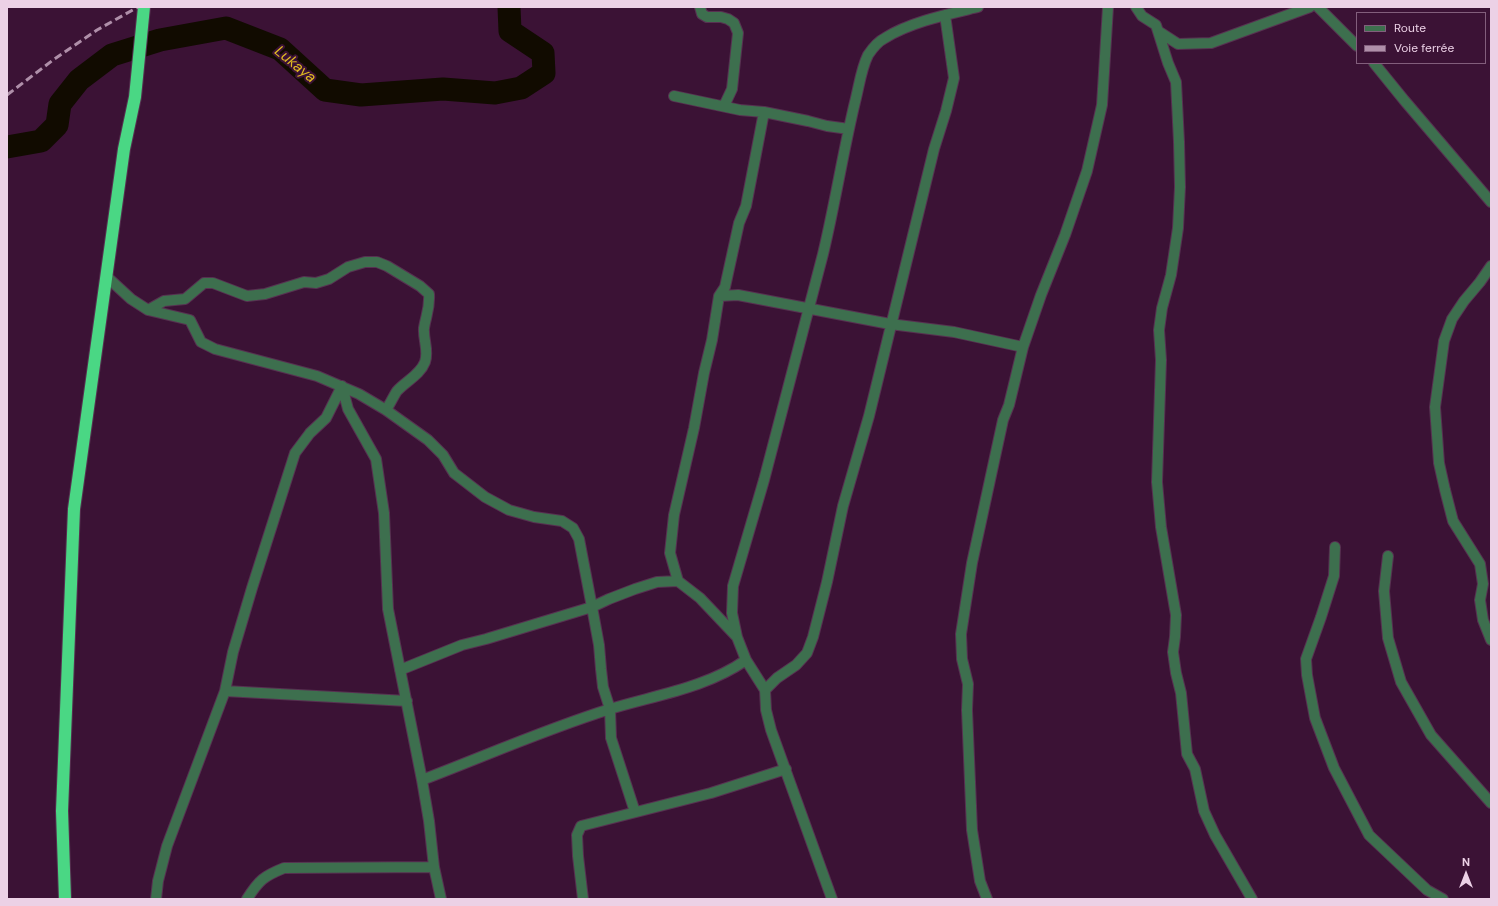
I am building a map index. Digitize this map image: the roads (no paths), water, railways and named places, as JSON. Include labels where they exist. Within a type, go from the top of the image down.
[{"type":"highway","points":[[65,899],[62,811],[74,509],[124,149],[135,97],[144,7]]},
{"type":"street","points":[[700,7],[702,14],[707,17],[721,17],[734,23],[738,33],[732,89],[724,106]]},
{"type":"street","points":[[832,899],[771,730],[766,710],[765,690],[746,660],[737,637],[732,613],[733,586],[766,474],[832,218],[849,129],[868,54],[885,38],[919,23],[978,7]]},
{"type":"street","points":[[987,899],[980,881],[972,830],[966,710],[968,684],[962,659],[961,634],[972,563],[1003,420],[1009,405],[1023,347],[1087,171],[1102,105],[1108,7]]},
{"type":"street","points":[[1136,7],[1142,16],[1156,25],[1168,63],[1176,82],[1180,187],[1178,228],[1171,275],[1162,308],[1159,330],[1161,360],[1157,482],[1161,527],[1176,615],[1173,652],[1180,693],[1187,754],[1196,769],[1204,811],[1215,835],[1252,899]]},
{"type":"street","points":[[1158,31],[1178,44],[1211,43],[1310,7]]},
{"type":"street","points":[[1318,7],[1356,45]]},
{"type":"street","points":[[765,690],[777,678],[796,665],[807,653],[827,582],[843,506],[869,416],[890,324],[934,149],[946,111],[954,78],[945,15]]},
{"type":"street","points":[[1375,64],[1491,202]]},
{"type":"street","points":[[674,96],[740,110],[764,112],[827,126],[849,129]]},
{"type":"street","points":[[737,637],[700,598],[678,581],[670,553],[674,515],[712,340],[719,296],[725,287],[739,223],[746,206],[764,112]]},
{"type":"street","points":[[148,310],[164,301],[185,299],[204,284],[212,284],[247,296],[265,294],[304,282],[316,284],[329,279],[348,267],[364,262],[377,262],[420,286],[429,294],[430,306],[424,327],[426,352],[425,362],[416,375],[396,392],[386,410]]},
{"type":"street","points":[[1491,266],[1480,282],[1464,300],[1452,319],[1444,341],[1434,407],[1439,463],[1453,521],[1480,564],[1482,584],[1480,600],[1483,620],[1491,640]]},
{"type":"street","points":[[106,276],[132,299],[148,310],[190,320],[201,342],[215,348],[317,376],[359,394],[386,410],[428,440],[443,454],[454,473],[485,497],[509,510],[534,517],[562,521],[573,528],[579,539],[599,645],[602,681],[610,709],[611,738],[635,812]]},
{"type":"street","points":[[719,296],[738,295],[890,324],[954,332],[1023,347]]},
{"type":"street","points":[[342,386],[348,409],[376,459],[384,513],[388,609],[422,780],[429,821],[434,867],[441,899]]},
{"type":"street","points":[[156,899],[158,881],[167,846],[225,691],[233,652],[295,454],[310,433],[326,418],[342,386]]},
{"type":"street","points":[[1335,547],[1334,576],[1322,617],[1306,658],[1307,675],[1315,718],[1334,768],[1370,835],[1427,890],[1443,899]]},
{"type":"street","points":[[1388,556],[1384,591],[1388,638],[1401,682],[1431,735],[1491,803]]},
{"type":"street","points":[[1480,564],[1491,563]]},
{"type":"street","points":[[400,670],[462,644],[493,637],[592,607],[642,586],[657,582],[678,581]]},
{"type":"street","points":[[422,780],[539,734],[610,709],[708,682],[732,670],[746,660]]},
{"type":"street","points":[[225,691],[407,701]]},
{"type":"street","points":[[583,899],[577,835],[581,826],[711,793],[786,769]]},
{"type":"street","points":[[247,899],[256,883],[271,873],[284,868],[434,867]]},
{"type":"waterway","name":"Lukaya","points":[[7,147],[41,141],[57,125],[60,104],[79,80],[112,55],[160,40],[226,28],[280,49],[325,90],[361,95],[443,89],[495,93],[521,88],[544,73],[543,53],[510,31],[509,7]]},
{"type":"railway","points":[[7,95],[53,60],[97,30],[138,7]]}]
